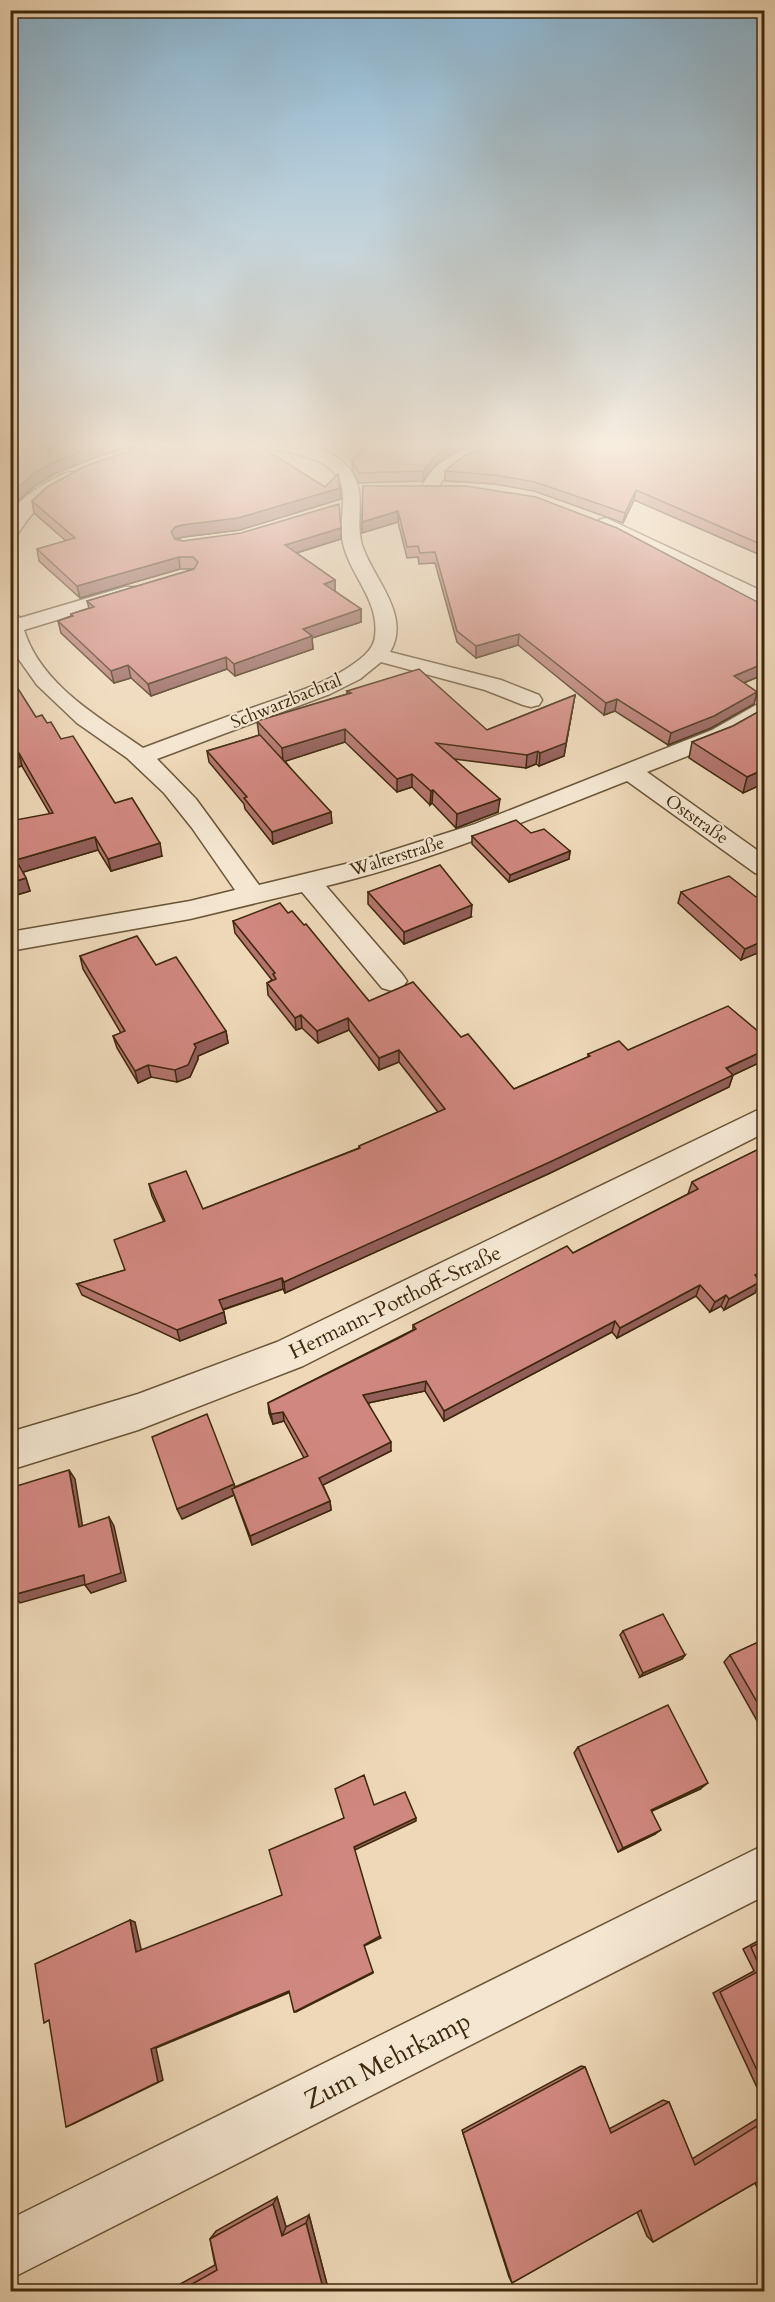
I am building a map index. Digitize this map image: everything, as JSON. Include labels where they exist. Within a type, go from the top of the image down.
[{"type":"street","points":[[354,551],[387,622],[387,637],[378,655],[493,685],[531,700]]},
{"type":"street","points":[[662,551],[765,599]]},
{"type":"street","points":[[155,584],[11,623],[29,675],[58,695],[98,729],[140,757],[174,791],[217,843],[253,896]]},
{"type":"street","name":"Schwarzbachtal","points":[[140,757],[313,693],[354,673],[378,655]]},
{"type":"street","name":"Walterstraße","points":[[10,942],[253,896],[369,867],[484,829],[720,735],[765,710]]},
{"type":"street","name":"Oststraße","points":[[629,771],[765,867]]},
{"type":"street","points":[[308,882],[392,981]]},
{"type":"street","name":"Hermann-Potthoff-Straße","points":[[10,1451],[138,1412],[290,1354],[765,1119]]},
{"type":"street","name":"Zum Mehrkamp","points":[[10,2250],[765,1870]]},
{"type":"building","points":[[40,551],[294,551],[335,580],[324,584],[361,609],[303,629],[312,636],[234,664],[226,657],[148,684],[128,665],[111,671],[58,621],[73,616],[71,614],[94,607],[87,601],[194,569],[198,562],[193,557],[179,557],[77,586]]},
{"type":"building","points":[[420,551],[661,551],[765,606],[765,663],[734,676],[757,692],[714,716],[671,733],[617,699],[606,703],[519,634],[476,646],[457,631],[435,552]]},
{"type":"building","points":[[419,669],[487,730],[575,695],[566,743],[540,753],[538,751],[527,755],[436,743],[500,799],[457,814],[433,790],[431,791],[412,774],[397,779],[345,729],[282,748],[257,721],[351,693],[347,691]]},
{"type":"building","points":[[10,676],[36,717],[42,715],[47,723],[51,722],[61,739],[73,736],[115,803],[132,798],[160,843],[108,859],[95,837],[16,860],[26,878],[10,883],[10,821],[53,813],[19,753],[10,755]]},
{"type":"building","points":[[765,708],[765,769],[747,777],[692,742],[733,726]]},
{"type":"building","points":[[260,735],[331,812],[272,832],[244,798],[247,797],[207,751]]},
{"type":"building","points":[[516,820],[531,833],[544,829],[570,851],[510,875],[472,836]]},
{"type":"building","points":[[440,865],[472,905],[404,932],[368,892]]},
{"type":"building","points":[[729,876],[756,897],[765,893],[765,940],[745,949],[681,892]]},
{"type":"building","points":[[280,903],[288,913],[292,911],[304,925],[306,924],[369,1001],[413,982],[461,1037],[468,1034],[514,1089],[619,1041],[628,1050],[728,1006],[765,1037],[765,1050],[726,1068],[733,1075],[550,1162],[284,1282],[282,1278],[219,1300],[224,1312],[177,1330],[77,1284],[125,1270],[114,1240],[165,1221],[149,1184],[186,1171],[203,1209],[360,1148],[359,1146],[445,1109],[399,1050],[379,1058],[348,1018],[317,1031],[301,1015],[295,1018],[267,983],[276,979],[273,974],[275,973],[233,921]]},
{"type":"building","points":[[137,936],[156,965],[176,957],[226,1031],[194,1044],[196,1047],[188,1065],[175,1070],[148,1065],[135,1071],[113,1036],[125,1031],[80,956]]},
{"type":"building","points":[[765,1146],[765,1270],[755,1275],[760,1282],[729,1299],[726,1295],[715,1302],[700,1285],[620,1328],[615,1321],[444,1411],[426,1381],[363,1395],[391,1442],[319,1478],[330,1501],[250,1536],[232,1489],[308,1456],[283,1412],[271,1414],[268,1403],[397,1339],[416,1329],[413,1325],[567,1246],[573,1253],[698,1189],[692,1182]]},
{"type":"building","points":[[207,1414],[234,1484],[177,1509],[152,1437]]},
{"type":"building","points":[[69,1470],[79,1527],[109,1517],[121,1573],[85,1585],[84,1575],[13,1595],[10,1573],[10,1488]]},
{"type":"building","points":[[663,1614],[685,1655],[643,1673],[623,1631]]},
{"type":"building","points":[[765,1639],[765,1716],[730,1655]]},
{"type":"building","points":[[668,1705],[708,1783],[651,1810],[661,1830],[623,1848],[578,1747]]},
{"type":"building","points":[[364,1775],[374,1805],[405,1792],[416,1818],[354,1847],[380,1936],[364,1945],[373,1972],[294,2012],[289,1991],[151,2049],[158,2082],[66,2127],[49,2020],[44,2023],[35,1964],[130,1920],[136,1952],[282,1895],[269,1850],[344,1818],[335,1789]]},
{"type":"building","points":[[765,1940],[765,2087],[720,1992],[761,1970],[751,1947]]},
{"type":"building","points":[[585,2067],[611,2133],[669,2102],[695,2165],[765,2121],[765,2191],[760,2180],[653,2242],[641,2210],[512,2283],[463,2133]]},
{"type":"building","points":[[273,2204],[282,2236],[306,2223],[324,2292],[178,2292],[217,2270],[210,2239]]}]
